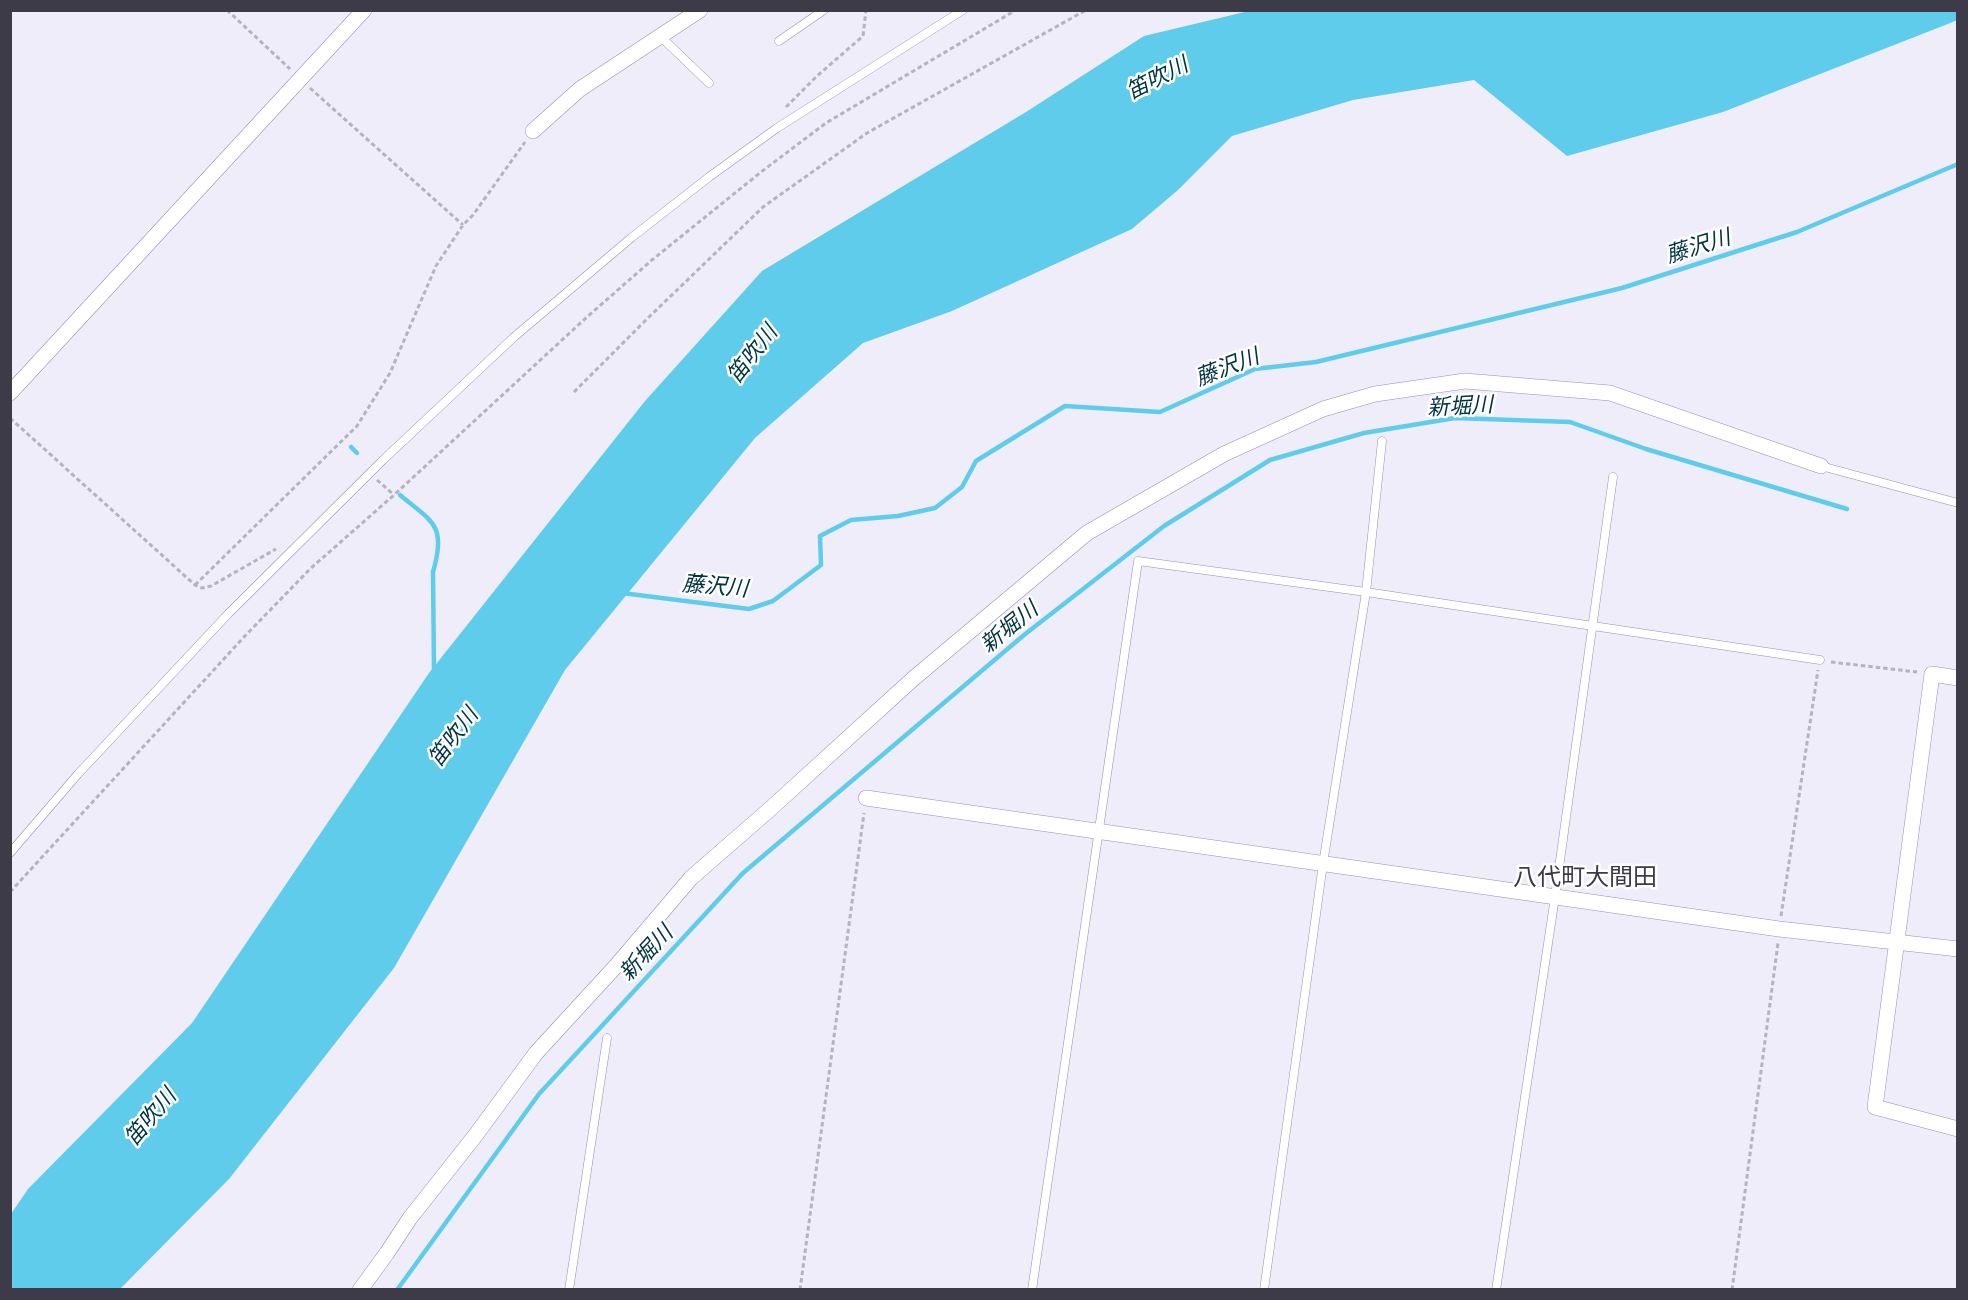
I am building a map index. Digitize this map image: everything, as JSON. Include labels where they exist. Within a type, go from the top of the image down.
[{"type":"street","points":[[10,393],[364,10]]},
{"type":"street","points":[[533,131],[580,88],[700,10]]},
{"type":"street","points":[[360,1290],[410,1218],[475,1136],[536,1053],[616,966],[691,878],[914,678],[1087,533],[1224,454],[1323,409],[1375,394],[1465,381],[1611,393],[1821,466]]},
{"type":"street","points":[[1958,678],[1932,674],[1875,1107],[1958,1129]]},
{"type":"street","points":[[866,798],[1779,929],[1958,949]]},
{"type":"lane","points":[[779,41],[824,10]]},
{"type":"lane","points":[[10,853],[78,774],[228,614],[383,460],[514,337],[631,238],[709,177],[777,128],[963,10]]},
{"type":"lane","points":[[660,36],[709,83]]},
{"type":"lane","points":[[1264,1290],[1323,864],[1366,592],[1382,441]]},
{"type":"lane","points":[[1821,466],[1958,503]]},
{"type":"lane","points":[[1496,1290],[1555,897],[1613,477]]},
{"type":"lane","points":[[1032,1290],[1138,561],[1366,592],[1820,660]]},
{"type":"lane","points":[[569,1290],[607,1038]]},
{"type":"path","points":[[227,10],[300,79],[463,225]]},
{"type":"path","points":[[777,128],[781,113],[789,103],[863,36],[866,10]]},
{"type":"path","points":[[10,892],[244,637],[310,569],[652,260],[760,172],[826,123],[1016,10]]},
{"type":"path","points":[[574,392],[763,207],[867,133],[1086,10]]},
{"type":"path","points":[[195,585],[357,426],[390,373],[436,266],[463,225],[495,186],[533,131]]},
{"type":"path","points":[[10,418],[195,585],[202,588],[211,586],[282,545],[298,545]]},
{"type":"path","points":[[373,477],[394,495]]},
{"type":"path","points":[[1732,1290],[1768,1028],[1779,929],[1820,660],[1932,674]]},
{"type":"path","points":[[800,1290],[866,798]]},
{"type":"water","name":"笛吹川","points":[[1253,10],[1957,10],[1958,20],[1723,112],[1567,156],[1474,80],[1353,100],[1232,136],[1178,190],[1132,229],[952,311],[863,343],[755,438],[565,670],[394,968],[229,1179],[120,1289],[11,1289],[11,1214],[28,1189],[192,1023],[429,673],[645,401],[762,271],[1026,112],[1144,36]]},
{"type":"waterway","name":"藤沢川","points":[[622,593],[749,609],[773,601],[821,565],[820,536],[851,520],[898,516],[935,508],[962,487],[976,461],[1065,406],[1160,412],[1255,369],[1316,362],[1622,288],[1797,232],[1958,164]]},
{"type":"waterway","name":"新堀川","points":[[397,1290],[539,1094],[743,873],[1024,635],[1164,526],[1270,460],[1364,433],[1455,418],[1570,422],[1646,449],[1847,509]]},
{"type":"waterway","points":[[351,447],[357,453]]},
{"type":"waterway","points":[[400,495],[428,519],[437,534],[437,556],[433,572],[434,670]]},
{"type":"district","name":"八代町大間田","points":[[1585,877]]}]
